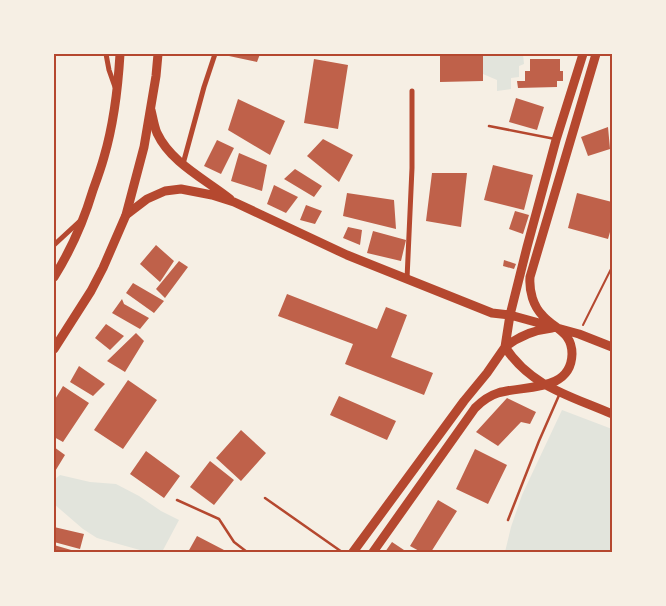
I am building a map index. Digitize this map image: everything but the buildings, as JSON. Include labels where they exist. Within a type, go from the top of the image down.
[{"type":"main road","points":[[54,277],[84,218],[104,157],[117,92],[120,54]]},
{"type":"main road","points":[[54,350],[91,291],[126,215],[144,147],[158,54]]},
{"type":"main road","points":[[373,552],[475,408],[485,399],[498,393],[552,383],[563,377],[570,366],[572,353],[568,338],[543,317],[537,308],[530,290],[530,277],[596,54]]},
{"type":"main road","points":[[582,55],[526,248],[510,315],[505,347],[532,377],[612,414]]},
{"type":"main road","points":[[151,110],[158,135],[182,165],[234,202]]},
{"type":"main road","points":[[189,190],[194,174]]},
{"type":"main road","points":[[126,215],[147,199],[164,191],[173,189],[202,192],[234,202],[347,255],[492,313],[510,315],[579,334],[612,347]]},
{"type":"main road","points":[[492,313],[499,319],[508,333]]},
{"type":"main road","points":[[354,552],[505,347],[515,339],[532,332],[557,328]]},
{"type":"street","points":[[106,54],[109,70],[117,92]]},
{"type":"street","points":[[182,165],[215,54]]},
{"type":"street","points":[[407,279],[412,168],[412,91]]},
{"type":"street","points":[[54,245],[84,218]]},
{"type":"lane","points":[[489,126],[556,140]]},
{"type":"lane","points":[[508,520],[539,441],[561,392]]},
{"type":"lane","points":[[264,498],[342,552]]},
{"type":"lane","points":[[177,500],[219,519],[234,542],[247,552]]},
{"type":"path","points":[[579,334],[612,268]]},
{"type":"shaded area","points":[[480,54],[523,54],[524,64],[519,66],[519,77],[511,78],[511,89],[497,91],[497,80],[483,74]]},
{"type":"shaded area","points":[[562,410],[612,429],[612,552],[505,552],[522,495]]},
{"type":"shaded area","points":[[60,475],[90,482],[116,484],[179,520],[162,552],[147,552],[97,538],[83,529],[54,504],[54,480]]}]
